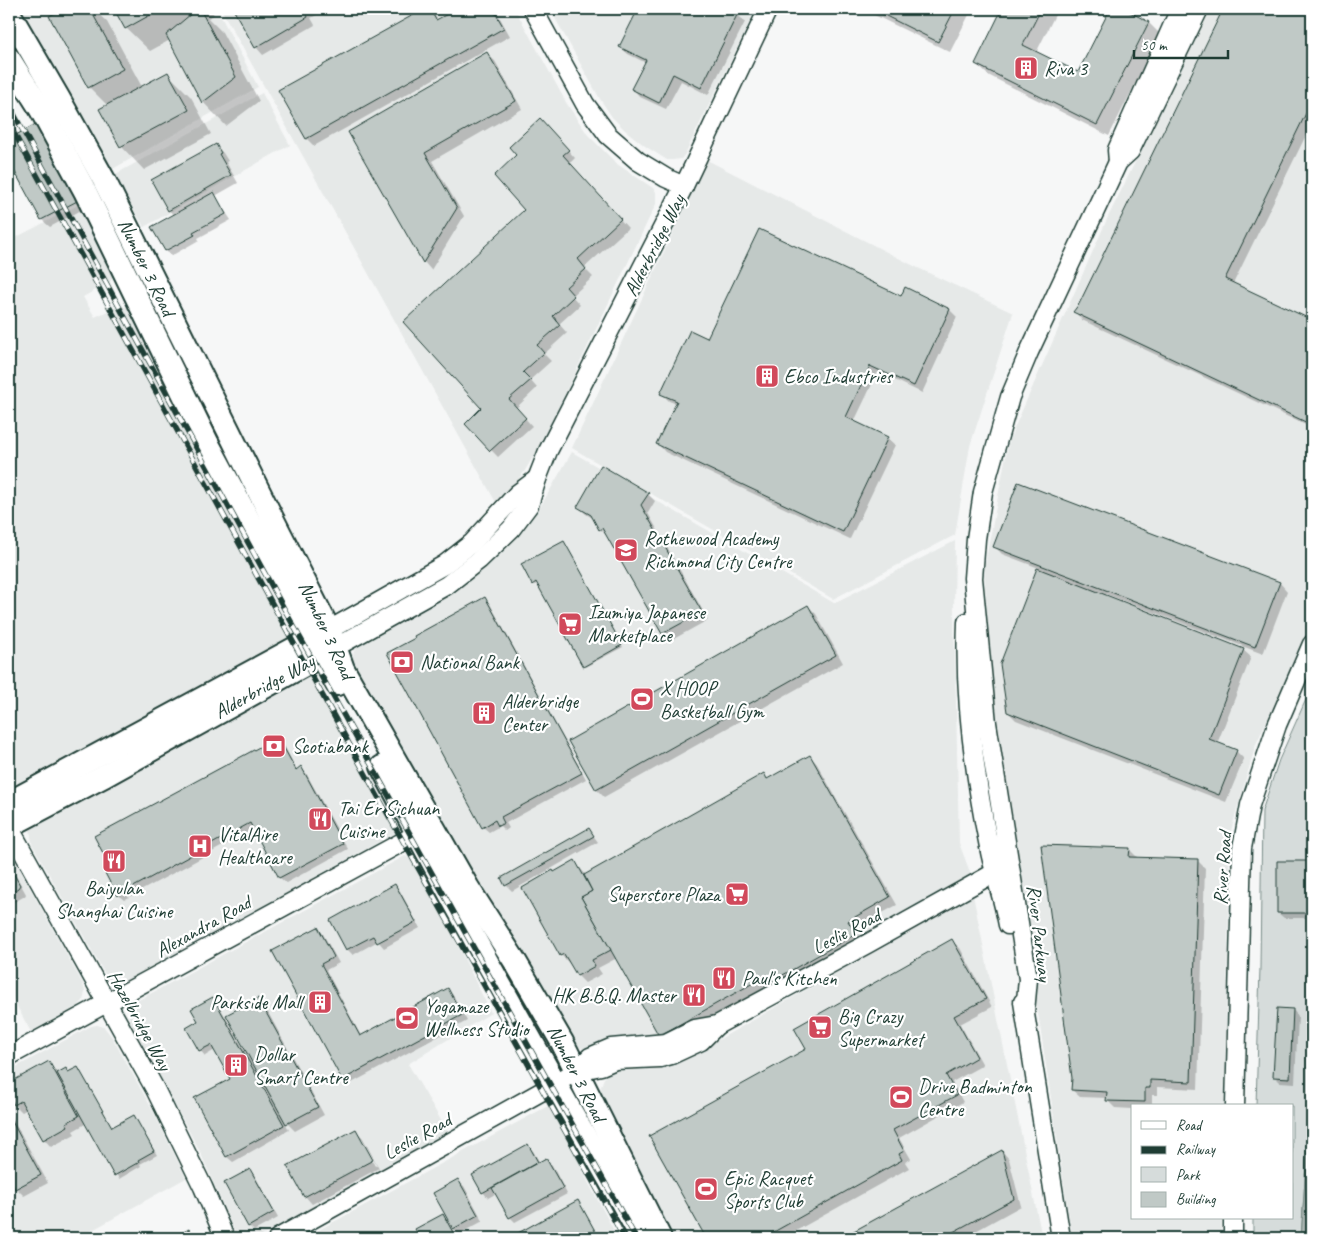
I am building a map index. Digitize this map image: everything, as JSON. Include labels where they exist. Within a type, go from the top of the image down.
[{"type":"main road","name":"Number 3 Road","points":[[9,13],[104,180],[272,518],[325,642],[417,834],[642,1238]]},
{"type":"main road","name":"Number 3 Road","points":[[9,59],[40,108],[85,191],[208,444],[325,642],[344,669],[468,888],[544,1010],[660,1238]]},
{"type":"main road","name":"Alderbridge Way","points":[[9,803],[325,642]]},
{"type":"main road","name":"Alderbridge Way","points":[[9,826],[95,780],[325,642]]},
{"type":"street","points":[[533,9],[586,104],[608,135],[638,161],[666,178],[684,186]]},
{"type":"street","name":"Alderbridge Way","points":[[325,642],[444,565],[472,543],[517,494],[537,479],[548,451],[684,186],[768,9]]},
{"type":"street","points":[[1118,162],[1117,150],[1180,9]]},
{"type":"street","points":[[973,578],[976,539],[983,492],[1010,397],[1029,352],[1118,162],[1130,151],[1199,9]]},
{"type":"street","name":"River Parkway","points":[[973,578],[991,752],[1028,979],[1025,1012]]},
{"type":"street","name":"River Parkway","points":[[973,578],[969,588],[966,625],[972,755],[994,873],[1005,909],[1025,1012]]},
{"type":"street","name":"River Road","points":[[1235,1104],[1242,848],[1250,805],[1278,726],[1312,644]]},
{"type":"street","points":[[980,653],[977,698],[979,725],[1000,859],[994,873]]},
{"type":"street","name":"Hazelbridge Way","points":[[9,826],[155,1089],[224,1238]]},
{"type":"street","name":"Alexandra Road","points":[[9,1056],[417,834]]},
{"type":"street","name":"Leslie Road","points":[[278,1238],[555,1084],[576,1071],[590,1057],[611,1048],[666,1043],[694,1030],[716,1025],[994,873]]},
{"type":"street","points":[[1025,1012],[1062,1238]]},
{"type":"street","points":[[1233,1220],[1233,1238]]},
{"type":"shaded area","points":[[19,9],[217,9],[258,87],[111,170]]},
{"type":"shaded area","points":[[221,9],[515,9],[567,104],[588,135],[617,164],[656,192],[656,204],[541,444],[524,472],[498,506]]},
{"type":"shaded area","points":[[550,9],[756,9],[685,154],[681,159],[667,160],[645,146],[612,117]]},
{"type":"shaded area","points":[[1211,9],[1312,9],[1312,624],[1256,744],[1230,834],[1225,1104],[1131,1104],[1131,1220],[1221,1220],[1221,1238],[1072,1238],[995,728],[984,569],[1009,440],[1108,217]]},
{"type":"shaded area","points":[[262,93],[290,145],[144,227],[114,175]]},
{"type":"shaded area","points":[[707,160],[916,267],[1013,313],[970,446],[955,535],[833,599],[572,448]]},
{"type":"shaded area","points":[[82,203],[114,274],[110,282],[83,297],[95,317],[123,306],[131,310],[137,317],[245,544],[289,630],[290,638],[287,642],[22,786],[16,786],[9,785],[9,230],[15,238]]},
{"type":"shaded area","points":[[572,452],[834,603],[955,541],[954,609],[959,843],[976,888],[668,1037],[587,1050],[575,1046],[484,904],[351,662],[354,651],[364,642],[450,593],[501,552],[539,509]]},
{"type":"shaded area","points":[[308,675],[312,676],[318,683],[396,825],[395,833],[126,981],[118,983],[111,981],[107,978],[32,844],[30,829],[34,823]]},
{"type":"shaded area","points":[[9,850],[83,984],[85,992],[83,1001],[78,1006],[31,1032],[9,992]]},
{"type":"shaded area","points":[[405,856],[417,863],[491,1013],[408,1064],[449,1134],[258,1238],[240,1238],[235,1233],[201,1154],[130,1023],[129,1014],[131,1006],[135,1002]]},
{"type":"shaded area","points":[[973,895],[1042,1238],[674,1238],[604,1107],[600,1095],[604,1078],[621,1068],[671,1063],[688,1057]]},
{"type":"shaded area","points":[[91,1026],[104,1027],[112,1037],[152,1109],[186,1178],[78,1238],[9,1238],[9,1071]]},
{"type":"shaded area","points":[[1312,1077],[1312,1238],[1301,1238]]},
{"type":"shaded area","points":[[546,1107],[550,1107],[557,1113],[587,1180],[618,1238],[304,1238]]},
{"type":"green space","points":[[1312,686],[1312,1077],[1301,1238],[1253,1238],[1253,1220],[1294,1220],[1294,1104],[1256,1104],[1262,811],[1279,760]]},
{"type":"building","points":[[63,9],[90,9],[123,69],[88,88],[49,16]]},
{"type":"building","points":[[114,9],[161,9],[125,29]]},
{"type":"building","points":[[197,9],[200,9],[236,77],[202,103],[166,35]]},
{"type":"building","points":[[233,9],[307,9],[305,10],[308,17],[255,48]]},
{"type":"building","points":[[424,9],[430,9],[436,20],[457,9],[493,9],[504,28],[306,139],[278,90]]},
{"type":"building","points":[[638,9],[729,9],[738,13],[701,88],[673,74],[659,103],[631,89],[646,60],[619,47]]},
{"type":"building","points":[[872,9],[955,9],[938,42]]},
{"type":"building","name":"Riva 3","points":[[1002,9],[1041,9],[1023,45],[1078,72],[1110,9],[1124,9],[1149,22],[1097,125],[975,64]]},
{"type":"building","points":[[1223,9],[1312,9],[1312,101],[1225,279],[1312,320],[1312,425],[1073,312],[1079,304]]},
{"type":"building","points":[[487,52],[516,101],[425,153],[457,208],[423,263],[348,132]]},
{"type":"building","points":[[168,72],[189,110],[120,147],[99,109]]},
{"type":"building","points":[[540,118],[569,150],[563,155],[621,219],[578,259],[586,269],[566,287],[574,296],[553,316],[560,325],[537,345],[544,353],[523,372],[531,380],[509,399],[526,418],[490,451],[465,424],[481,408],[403,322],[524,210],[494,176],[516,155],[509,147]]},
{"type":"building","points":[[39,122],[81,199],[41,220],[9,161],[9,139]]},
{"type":"building","points":[[216,144],[221,153],[219,154],[231,175],[168,211],[151,180]]},
{"type":"building","points":[[214,192],[226,214],[193,232],[195,235],[165,251],[151,227]]},
{"type":"building","name":"Ebco Industries","points":[[759,229],[901,296],[905,287],[950,309],[914,386],[870,366],[846,417],[888,437],[843,532],[656,444],[677,401],[660,394],[690,330],[707,338]]},
{"type":"building","points":[[601,465],[649,493],[641,505],[702,612],[662,634],[602,528],[599,530],[591,515],[577,507]]},
{"type":"building","points":[[1018,482],[1280,582],[1255,647],[993,547]]},
{"type":"building","points":[[564,541],[622,645],[583,667],[536,582],[532,585],[521,564]]},
{"type":"building","points":[[1037,568],[1244,649],[1209,739],[1237,750],[1219,795],[1007,712],[1000,664]]},
{"type":"building","name":"Alderbridge Center","points":[[485,597],[582,773],[501,817],[504,823],[498,826],[495,820],[482,828],[387,653]]},
{"type":"building","points":[[808,605],[836,655],[596,790],[568,741]]},
{"type":"building","points":[[278,737],[296,770],[301,766],[343,844],[279,878],[250,823],[117,896],[105,873],[112,870],[94,836]]},
{"type":"building","name":"Superstore Plaza","points":[[810,755],[890,897],[848,921],[856,934],[765,985],[762,978],[659,1036],[581,897],[592,891],[584,875],[764,773],[767,779]]},
{"type":"building","points":[[589,828],[594,836],[505,886],[501,878]]},
{"type":"building","points":[[1041,845],[1130,848],[1129,857],[1198,859],[1191,1082],[1150,1080],[1150,1088],[1145,1088],[1145,1102],[1106,1101],[1107,1092],[1071,1090],[1072,1078]]},
{"type":"building","points":[[575,860],[592,891],[581,897],[611,950],[592,960],[595,966],[577,976],[564,954],[560,956],[522,888]]},
{"type":"building","points":[[1277,861],[1308,861],[1309,913],[1277,913]]},
{"type":"building","points":[[9,866],[20,885],[9,894]]},
{"type":"building","points":[[395,884],[416,922],[377,943],[373,936],[346,950],[330,920]]},
{"type":"building","name":"Parkside Mall","points":[[318,927],[334,957],[321,964],[360,1036],[448,988],[462,1015],[342,1080],[272,951]]},
{"type":"building","points":[[952,939],[986,999],[954,1016],[977,1057],[946,1075],[957,1095],[893,1130],[904,1151],[899,1154],[902,1160],[763,1238],[706,1238],[649,1136],[806,1049],[794,1028]]},
{"type":"building","name":"Dollar Smart Centre","points":[[213,997],[284,1125],[226,1157],[194,1098],[230,1079],[211,1045],[199,1051],[186,1028],[198,1021],[191,1009]]},
{"type":"building","points":[[258,998],[318,1107],[286,1124],[226,1015]]},
{"type":"building","points":[[1277,1008],[1293,1009],[1290,1078],[1273,1077]]},
{"type":"building","points":[[49,1061],[79,1116],[66,1123],[68,1126],[43,1140],[21,1101],[14,1105],[9,1096],[9,1083]]},
{"type":"building","points":[[78,1067],[112,1127],[134,1115],[154,1151],[114,1176],[57,1073],[66,1068],[68,1072]]},
{"type":"building","points":[[9,1116],[41,1175],[15,1189],[9,1177]]},
{"type":"building","points":[[356,1129],[373,1160],[304,1197],[287,1166]]},
{"type":"building","points":[[528,1144],[538,1162],[482,1193],[472,1175]]},
{"type":"building","points":[[1002,1150],[1014,1199],[942,1238],[841,1238]]},
{"type":"building","points":[[546,1158],[563,1188],[509,1218],[492,1188]]},
{"type":"building","points":[[250,1169],[274,1212],[248,1227],[224,1183]]},
{"type":"building","points":[[458,1179],[478,1215],[453,1229],[433,1193]]},
{"type":"building","points":[[578,1200],[599,1238],[509,1238]]},
{"type":"building","points":[[443,1214],[456,1238],[420,1238],[415,1229]]},
{"type":"building","points":[[189,1229],[194,1238],[172,1238]]},
{"type":"railway","points":[[9,105],[287,614],[636,1238]]},
{"type":"railway","points":[[9,124],[381,802],[624,1238]]},
{"type":"place","name":"Riva 3","points":[[1026,68]]},
{"type":"place","name":"Ebco Industries","points":[[767,376]]},
{"type":"place","name":"Rothewood Academy Richmond City Centre","points":[[626,550]]},
{"type":"place","name":"Izumiya Japanese Marketplace","points":[[570,624]]},
{"type":"place","name":"National Bank","points":[[402,662]]},
{"type":"place","name":"X HOOP Basketball Gym","points":[[642,699]]},
{"type":"place","name":"Alderbridge Center","points":[[484,713]]},
{"type":"place","name":"Scotiabank","points":[[274,746]]},
{"type":"place","name":"Tai Er Sichuan Cuisine","points":[[320,819]]},
{"type":"place","name":"VitalAire Healthcare","points":[[200,846]]},
{"type":"place","name":"Baiyulan Shanghai Cuisine","points":[[114,861]]},
{"type":"place","name":"Superstore Plaza","points":[[737,894]]},
{"type":"place","name":"Paul's Kitchen","points":[[724,978]]},
{"type":"place","name":"HK B.B.Q. Master","points":[[694,995]]},
{"type":"place","name":"Parkside Mall","points":[[320,1002]]},
{"type":"place","name":"Yogamaze Wellness Studio","points":[[407,1018]]},
{"type":"place","name":"Big Crazy Supermarket","points":[[820,1027]]},
{"type":"place","name":"Dollar Smart Centre","points":[[236,1065]]},
{"type":"place","name":"Drive Badminton Centre","points":[[901,1097]]},
{"type":"place","name":"Epic Racquet Sports Club","points":[[706,1189]]}]
